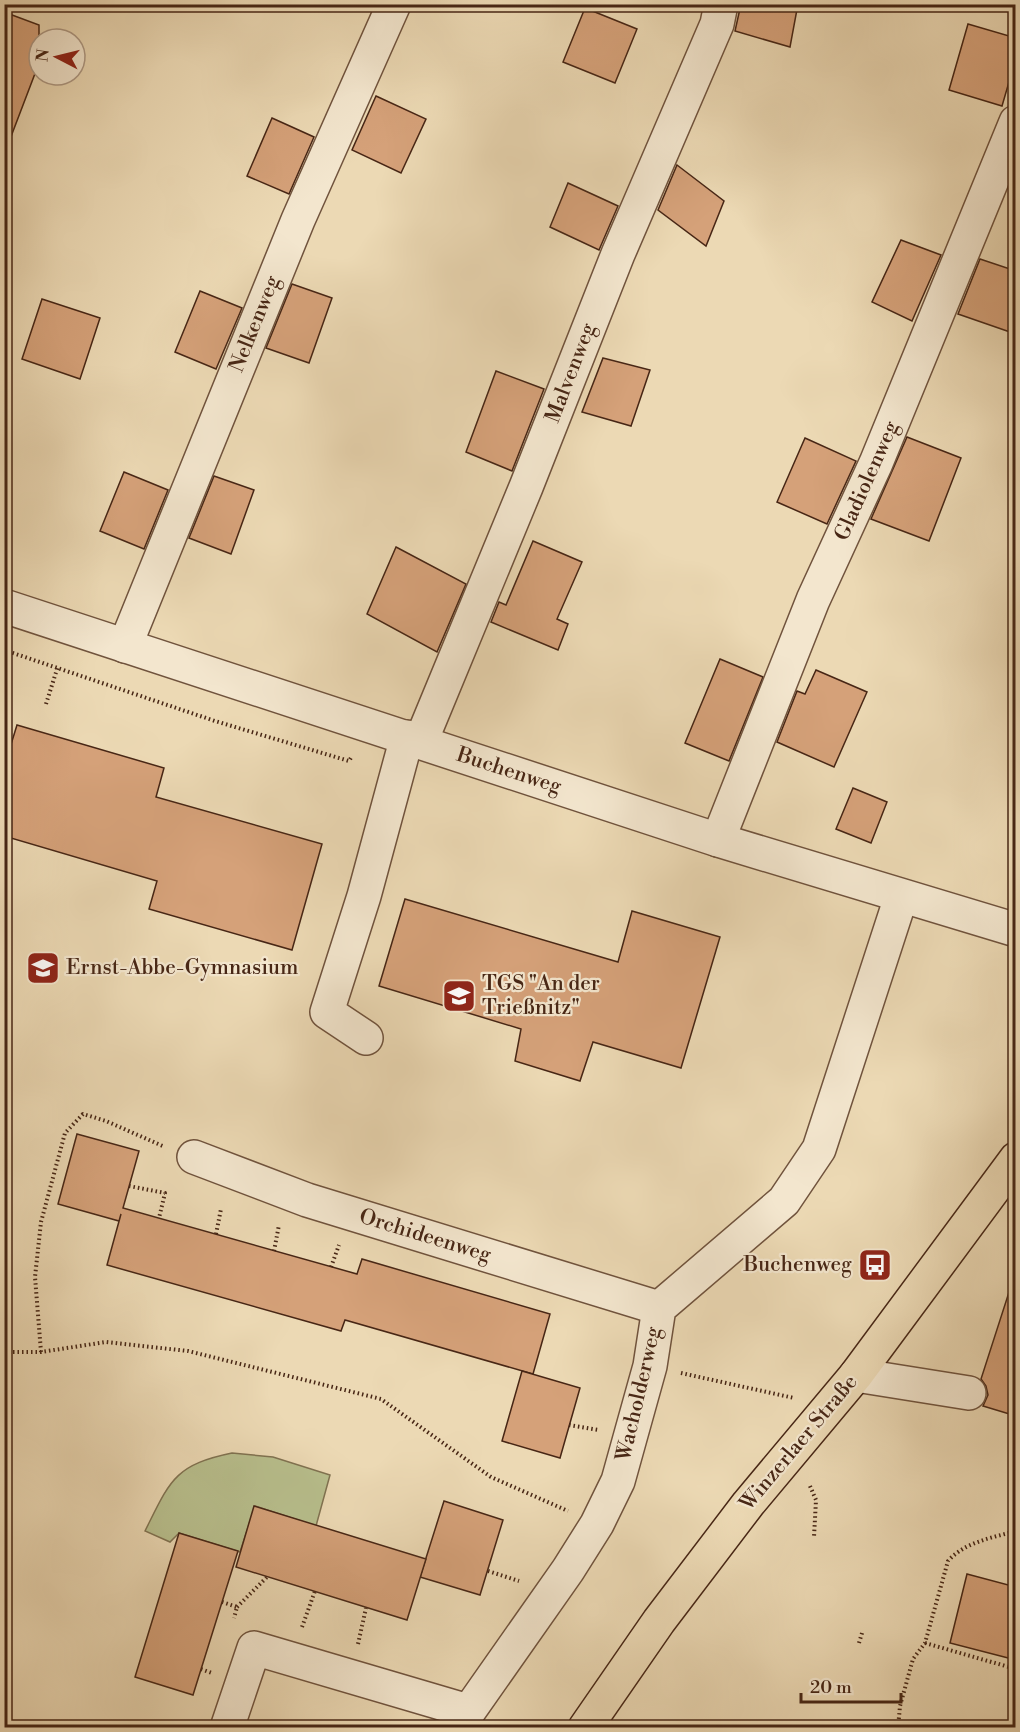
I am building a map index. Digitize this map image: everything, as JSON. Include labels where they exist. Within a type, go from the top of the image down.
[{"type":"main road","name":"Winzerlaer Straße","points":[[585,1728],[659,1621],[748,1504],[856,1375],[1016,1159]]},
{"type":"street","name":"Nelkenweg","points":[[124,646],[298,220],[394,4]]},
{"type":"street","name":"Malvenweg","points":[[366,1038],[327,1012],[414,739],[526,487],[618,254],[717,24],[722,4]]},
{"type":"street","name":"Gladiolenweg","points":[[718,840],[813,600],[881,452],[1016,122]]},
{"type":"street","name":"Buchenweg","points":[[4,606],[718,840],[1016,930]]},
{"type":"street","name":"Wacholderweg","points":[[227,1728],[254,1648],[462,1719],[597,1524],[618,1481],[650,1366],[659,1308],[784,1201],[819,1149],[901,897]]},
{"type":"street","name":"Orchideenweg","points":[[180,1152],[307,1200],[659,1308]]},
{"type":"street","points":[[856,1375],[969,1393]]},
{"type":"path","points":[[4,650],[58,666],[215,721],[349,761],[356,747]]},
{"type":"path","points":[[46,704],[58,666]]},
{"type":"path","points":[[41,1352],[35,1277],[41,1222],[65,1133],[83,1114],[106,1121],[180,1152]]},
{"type":"path","points":[[129,1186],[165,1193],[159,1218]]},
{"type":"path","points":[[216,1234],[221,1209]]},
{"type":"path","points":[[274,1251],[280,1221]]},
{"type":"path","points":[[331,1267],[340,1241]]},
{"type":"path","points":[[4,1352],[41,1352],[106,1342],[188,1351],[381,1399],[491,1477],[597,1524]]},
{"type":"path","points":[[650,1366],[795,1398]]},
{"type":"path","points":[[569,1425],[609,1432]]},
{"type":"path","points":[[810,1486],[816,1500],[814,1537]]},
{"type":"path","points":[[898,1728],[900,1706],[913,1659],[925,1643],[948,1561],[958,1551],[969,1545],[1016,1531]]},
{"type":"path","points":[[488,1571],[520,1581]]},
{"type":"path","points":[[234,1618],[237,1607],[268,1576]]},
{"type":"path","points":[[299,1637],[315,1591]]},
{"type":"path","points":[[222,1602],[237,1607]]},
{"type":"path","points":[[356,1653],[366,1608]]},
{"type":"path","points":[[859,1643],[862,1633]]},
{"type":"path","points":[[925,1643],[1016,1669]]},
{"type":"green space","points":[[232,1453],[273,1457],[330,1475],[316,1526],[255,1506],[240,1552],[179,1533],[170,1542],[145,1531],[161,1499],[176,1478],[197,1463]]},
{"type":"building","points":[[741,4],[798,4],[790,47],[735,31]]},
{"type":"building","points":[[585,8],[637,29],[615,83],[563,62]]},
{"type":"building","points":[[4,12],[39,25],[39,27],[27,27],[27,87],[30,87],[7,147],[4,146]]},
{"type":"building","points":[[968,24],[1016,38],[1016,58],[1002,106],[949,90]]},
{"type":"building","points":[[376,96],[426,119],[401,173],[352,150]]},
{"type":"building","points":[[272,118],[314,137],[289,194],[247,176]]},
{"type":"building","points":[[677,165],[724,201],[706,246],[658,210]]},
{"type":"building","points":[[568,183],[618,206],[599,250],[550,227]]},
{"type":"building","points":[[901,240],[941,255],[912,321],[872,302]]},
{"type":"building","points":[[980,259],[1016,271],[1016,317],[1010,332],[958,314]]},
{"type":"building","points":[[292,284],[332,298],[309,363],[266,348]]},
{"type":"building","points":[[200,291],[242,308],[216,369],[175,352]]},
{"type":"building","points":[[42,299],[100,318],[80,379],[22,359]]},
{"type":"building","points":[[603,358],[650,370],[631,426],[582,412]]},
{"type":"building","points":[[496,371],[544,389],[512,471],[466,452]]},
{"type":"building","points":[[907,437],[961,458],[929,541],[871,519]]},
{"type":"building","points":[[805,438],[856,461],[827,524],[777,502]]},
{"type":"building","points":[[124,472],[168,490],[144,549],[100,531]]},
{"type":"building","points":[[214,476],[254,490],[231,554],[189,538]]},
{"type":"building","points":[[533,541],[582,562],[557,619],[568,624],[558,650],[491,622],[499,602],[506,605]]},
{"type":"building","points":[[396,547],[466,584],[437,652],[367,614]]},
{"type":"building","points":[[720,659],[763,677],[729,761],[685,743]]},
{"type":"building","points":[[816,670],[867,692],[834,767],[777,742],[797,691],[805,694]]},
{"type":"building","points":[[17,725],[164,768],[156,797],[322,844],[292,950],[149,909],[157,881],[4,836],[4,767]]},
{"type":"building","points":[[853,788],[887,802],[871,843],[836,829]]},
{"type":"building","points":[[405,899],[618,962],[632,911],[720,937],[681,1068],[593,1042],[580,1081],[515,1061],[521,1029],[379,986]]},
{"type":"building","points":[[77,1134],[139,1151],[123,1208],[357,1274],[362,1259],[550,1314],[533,1374],[345,1320],[341,1331],[107,1265],[121,1214],[119,1221],[58,1204]]},
{"type":"building","points":[[1010,1289],[1016,1290],[1016,1416],[983,1406],[988,1395],[981,1379]]},
{"type":"building","points":[[522,1371],[580,1388],[560,1458],[502,1441]]},
{"type":"building","points":[[444,1501],[503,1520],[480,1595],[420,1577]]},
{"type":"building","points":[[254,1506],[426,1559],[407,1620],[236,1567]]},
{"type":"building","points":[[179,1533],[238,1551],[193,1695],[135,1677]]},
{"type":"building","points":[[967,1574],[1016,1587],[1016,1660],[950,1643]]},
{"type":"place","name":"Ernst-Abbe-Gymnasium","points":[[43,968]]},
{"type":"place","name":"TGS \"An der Trießnitz\"","points":[[459,996]]},
{"type":"place","name":"Buchenweg","points":[[875,1265]]}]
